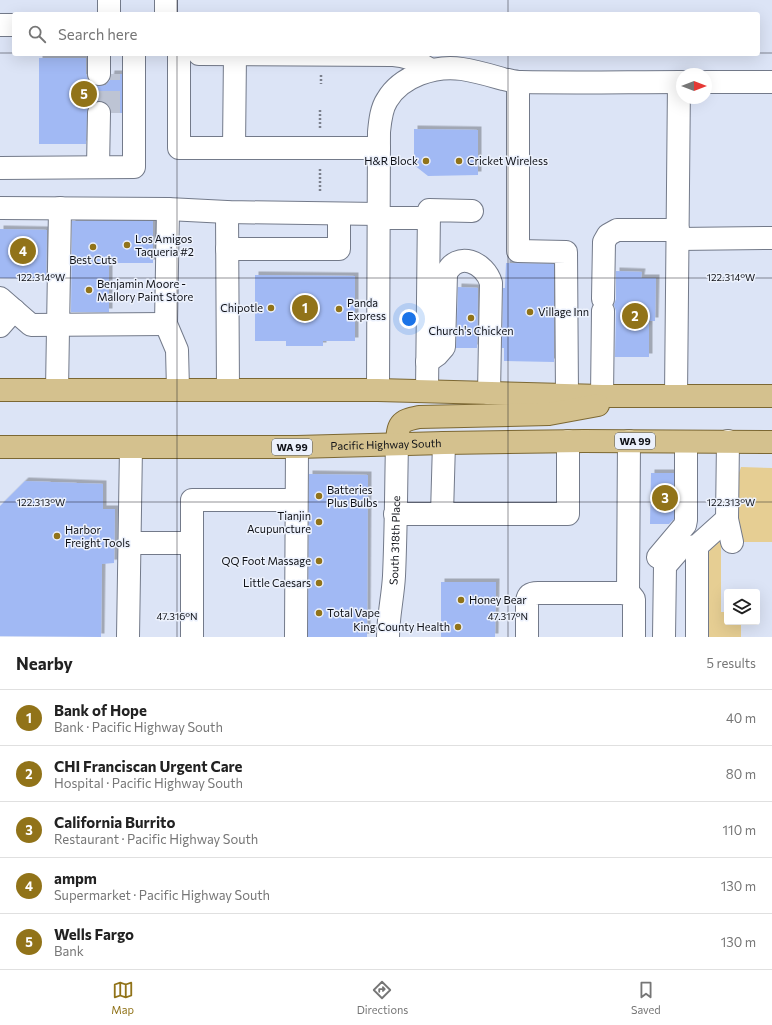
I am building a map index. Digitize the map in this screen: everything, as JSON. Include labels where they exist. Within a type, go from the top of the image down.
[{"type":"main road","points":[[0,390],[378,390],[602,396],[772,396]]},
{"type":"main road","points":[[397,444],[397,432],[400,425],[406,420],[419,417],[549,414],[644,396]]},
{"type":"main road","name":"Pacific Highway South","points":[[0,447],[297,448],[444,442],[772,442]]},
{"type":"lane","points":[[109,0],[109,12]]},
{"type":"lane","points":[[166,0],[166,12]]},
{"type":"lane","points":[[0,25],[12,24]]},
{"type":"lane","points":[[0,168],[134,167],[134,56]]},
{"type":"lane","points":[[179,56],[179,148],[379,148]]},
{"type":"lane","points":[[234,148],[235,56]]},
{"type":"lane","points":[[405,56],[431,70]]},
{"type":"lane","points":[[378,390],[379,148],[381,118],[386,100],[396,89],[406,81],[431,70],[459,69],[518,82],[676,82]]},
{"type":"lane","points":[[518,82],[518,250],[566,252],[567,395]]},
{"type":"lane","points":[[712,82],[772,82]]},
{"type":"lane","points":[[676,396],[681,104]]},
{"type":"lane","points":[[108,167],[109,113]]},
{"type":"lane","points":[[0,208],[168,209],[429,218]]},
{"type":"lane","points":[[57,390],[60,208]]},
{"type":"lane","points":[[168,209],[166,324],[177,350],[178,389]]},
{"type":"lane","points":[[427,391],[429,210],[472,211]]},
{"type":"lane","points":[[227,212],[228,390]]},
{"type":"lane","points":[[227,249],[339,248],[339,214]]},
{"type":"lane","points":[[602,396],[604,242],[608,235],[617,230],[678,235],[772,238]]},
{"type":"lane","points":[[427,362],[437,355],[444,347],[446,274],[448,269],[454,263],[465,261],[474,262],[483,268],[490,277],[491,283],[489,393]]},
{"type":"lane","points":[[5,311],[31,325],[166,324]]},
{"type":"lane","points":[[395,514],[568,514],[568,441]]},
{"type":"lane","points":[[628,593],[630,441]]},
{"type":"lane","points":[[728,441],[726,519],[732,542]]},
{"type":"lane","points":[[442,514],[444,442]]},
{"type":"lane","points":[[652,637],[654,562],[685,525],[686,520],[686,442]]},
{"type":"lane","name":"South 318th Place","points":[[388,637],[394,576],[397,444]]},
{"type":"lane","points":[[128,637],[131,447]]},
{"type":"lane","points":[[296,637],[297,448]]},
{"type":"lane","points":[[192,637],[192,500],[296,500]]},
{"type":"lane","points":[[664,637],[665,566],[679,550],[697,546],[726,519]]},
{"type":"lane","points":[[130,543],[192,543]]},
{"type":"lane","points":[[697,546],[697,637]]},
{"type":"lane","points":[[527,637],[528,596],[538,593],[631,594],[634,600],[634,637]]},
{"type":"path","points":[[320,110],[320,131]]},
{"type":"path","points":[[320,163],[320,193]]},
{"type":"shaded area","points":[[741,467],[772,468],[772,542],[742,542],[738,531],[739,473]]},
{"type":"shaded area","points":[[721,542],[721,612],[724,612],[724,625],[741,625],[741,637],[704,637],[703,563],[714,543]]},
{"type":"building","points":[[39,58],[86,58],[86,74],[92,85],[106,85],[110,80],[111,74],[122,74],[122,113],[112,113],[110,107],[105,102],[93,102],[89,106],[87,112],[86,144],[39,144]]},
{"type":"building","points":[[414,129],[478,130],[478,175],[428,176],[414,165]]},
{"type":"building","points":[[72,221],[153,221],[153,263],[109,263],[109,312],[71,312]]},
{"type":"building","points":[[0,229],[47,230],[46,279],[0,278]]},
{"type":"building","name":"Village Inn","points":[[506,263],[554,264],[554,362],[504,361],[504,348],[502,348],[503,288],[505,288]]},
{"type":"building","points":[[616,271],[642,272],[641,278],[656,278],[655,321],[649,321],[649,357],[615,357],[616,311],[614,305],[616,299]]},
{"type":"building","points":[[255,275],[355,276],[355,341],[323,341],[323,346],[286,346],[286,341],[255,341]]},
{"type":"building","points":[[458,287],[478,288],[477,348],[456,348]]},
{"type":"building","points":[[651,473],[674,473],[674,519],[669,524],[650,524]]},
{"type":"building","points":[[309,474],[368,475],[367,637],[308,637]]},
{"type":"building","name":"Harbor Freight Tools","points":[[25,481],[103,484],[103,509],[115,509],[114,563],[102,564],[101,637],[0,636],[0,506]]},
{"type":"building","points":[[441,582],[496,582],[495,637],[441,637]]},
{"type":"tunnel","points":[[109,74],[109,113]]},
{"type":"place","name":"Wells Fargo","points":[[84,94]]},
{"type":"place","name":"H&R Block","points":[[426,161]]},
{"type":"place","name":"Cricket Wireless","points":[[459,161]]},
{"type":"place","name":"Los Amigos Taqueria #2","points":[[127,245]]},
{"type":"place","name":"Best Cuts","points":[[93,247]]},
{"type":"place","name":"ampm","points":[[23,251]]},
{"type":"place","name":"Benjamin Moore - Mallory Paint Store","points":[[89,290]]},
{"type":"place","name":"Chipotle","points":[[271,308]]},
{"type":"place","name":"Bank of Hope","points":[[305,308]]},
{"type":"place","name":"Panda Express","points":[[339,309]]},
{"type":"place","name":"Village Inn","points":[[530,312]]},
{"type":"place","name":"CHI Franciscan Urgent Care","points":[[635,316]]},
{"type":"place","name":"Church's Chicken","points":[[471,318]]},
{"type":"place","name":"Batteries Plus Bulbs","points":[[319,496]]},
{"type":"place","name":"California Burrito","points":[[665,498]]},
{"type":"place","name":"Tianjin Acupuncture","points":[[319,522]]},
{"type":"place","name":"Harbor Freight Tools","points":[[57,536]]},
{"type":"place","name":"QQ Foot Massage","points":[[319,561]]},
{"type":"place","name":"Little Caesars","points":[[319,583]]},
{"type":"place","name":"Honey Bear","points":[[461,600]]},
{"type":"place","name":"Total Vape","points":[[319,613]]},
{"type":"place","name":"King County Health","points":[[458,627]]}]
